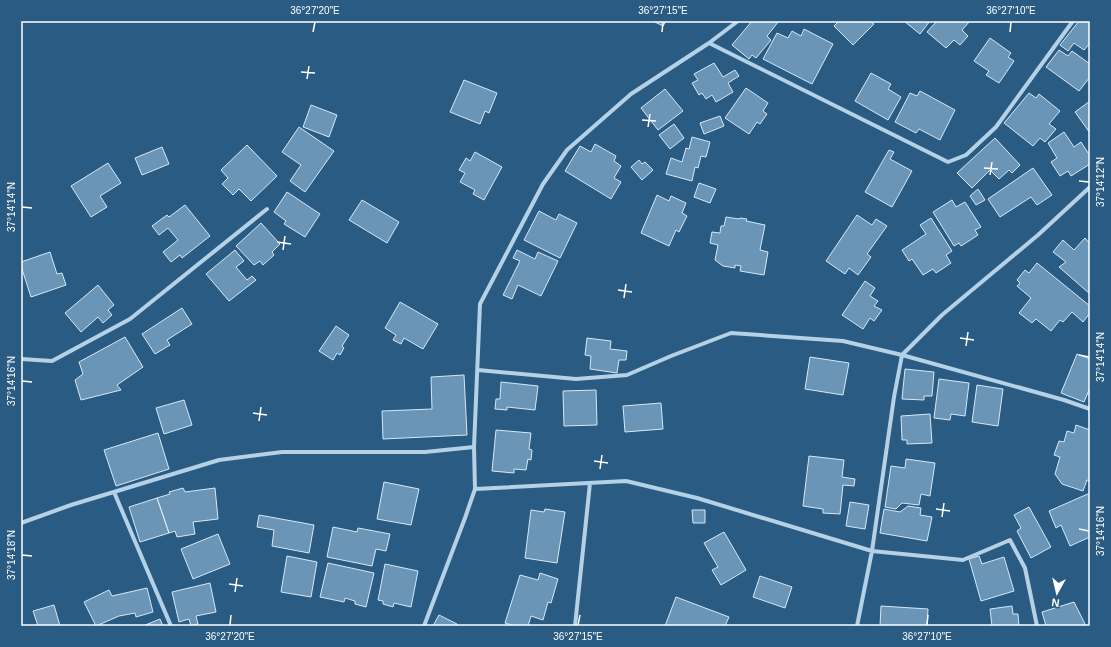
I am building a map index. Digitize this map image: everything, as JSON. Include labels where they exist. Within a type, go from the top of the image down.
[{"type":"street","points":[[424,626],[475,489],[474,447],[480,304],[543,184],[568,150],[631,94],[709,43],[738,21]]},
{"type":"street","points":[[709,43],[948,162],[966,155],[996,127],[1073,21]]},
{"type":"street","points":[[857,626],[872,551],[894,398],[902,355],[942,315],[1038,235],[1090,187]]},
{"type":"street","points":[[21,359],[52,361],[130,319],[267,209]]},
{"type":"street","points":[[478,370],[576,378],[627,375],[731,333],[843,341],[902,355],[1064,400],[1090,409]]},
{"type":"street","points":[[21,523],[114,492],[219,460],[282,452],[425,452],[474,447]]},
{"type":"street","points":[[475,489],[626,482],[697,498],[872,551],[963,560],[1010,540],[1025,568],[1038,626]]},
{"type":"street","points":[[575,626],[590,483]]},
{"type":"street","points":[[114,492],[171,626]]},
{"type":"building","points":[[653,21],[666,21],[663,26]]},
{"type":"building","points":[[752,21],[779,21],[767,36],[771,40],[756,58],[752,55],[749,59],[732,45]]},
{"type":"building","points":[[839,21],[870,21],[874,24],[853,45],[834,26]]},
{"type":"building","points":[[904,21],[930,21],[920,34]]},
{"type":"building","points":[[937,21],[970,21],[962,30],[968,36],[960,45],[954,40],[946,48],[927,32]]},
{"type":"building","points":[[1079,21],[1090,21],[1090,43],[1084,50],[1074,43],[1068,51],[1060,45]]},
{"type":"building","points":[[804,29],[833,44],[812,84],[763,59],[777,33],[788,38],[792,31],[801,36]]},
{"type":"building","points":[[990,38],[1011,53],[1008,57],[1014,61],[999,83],[986,75],[989,71],[974,61]]},
{"type":"building","points":[[1059,50],[1068,56],[1072,51],[1090,64],[1090,77],[1079,91],[1046,67]]},
{"type":"building","points":[[714,63],[723,77],[735,70],[739,76],[728,83],[733,92],[716,102],[712,95],[706,99],[702,93],[699,95],[692,83],[698,80],[694,74]]},
{"type":"building","points":[[871,73],[891,84],[888,89],[901,97],[888,120],[855,101]]},
{"type":"building","points":[[464,80],[497,93],[489,113],[485,111],[480,124],[450,112]]},
{"type":"building","points":[[746,88],[768,103],[763,111],[767,114],[760,124],[757,122],[749,134],[725,118]]},
{"type":"building","points":[[665,89],[683,111],[658,130],[641,108]]},
{"type":"building","points":[[920,91],[955,110],[940,140],[919,129],[916,133],[895,122],[910,93],[917,96]]},
{"type":"building","points":[[1029,93],[1036,98],[1039,94],[1060,111],[1049,124],[1056,129],[1045,142],[1040,138],[1033,146],[1004,123]]},
{"type":"building","points":[[1090,101],[1090,133],[1075,112]]},
{"type":"building","points":[[311,105],[337,115],[329,137],[303,127]]},
{"type":"building","points":[[720,116],[724,126],[704,134],[700,123]]},
{"type":"building","points":[[674,124],[684,138],[670,149],[659,135]]},
{"type":"building","points":[[299,127],[334,151],[305,192],[290,181],[301,165],[282,152]]},
{"type":"building","points":[[1064,132],[1074,147],[1081,142],[1090,156],[1090,164],[1071,176],[1068,171],[1060,176],[1051,162],[1057,158],[1048,143]]},
{"type":"building","points":[[692,137],[710,142],[706,157],[701,156],[698,168],[695,167],[692,181],[666,174],[671,158],[682,162],[686,148],[689,149]]},
{"type":"building","points":[[995,138],[1020,165],[1012,173],[1009,170],[999,179],[990,170],[972,188],[957,173]]},
{"type":"building","points":[[595,144],[616,156],[614,161],[621,166],[614,178],[621,182],[611,199],[565,171],[580,146],[591,152]]},
{"type":"building","points":[[247,145],[277,176],[251,201],[239,189],[233,195],[222,184],[228,178],[221,170]]},
{"type":"building","points":[[162,147],[169,164],[142,175],[135,158]]},
{"type":"building","points":[[889,150],[894,152],[890,159],[912,171],[892,207],[865,192]]},
{"type":"building","points":[[475,152],[502,167],[484,200],[473,194],[475,190],[460,182],[465,173],[459,170],[466,158],[470,161]]},
{"type":"building","points":[[639,160],[642,164],[645,162],[653,170],[642,180],[631,167]]},
{"type":"building","points":[[108,163],[121,183],[100,196],[107,207],[91,217],[71,186]]},
{"type":"building","points":[[1033,168],[1052,195],[1037,205],[1031,197],[1000,217],[988,199]]},
{"type":"building","points":[[699,183],[716,189],[710,203],[694,197]]},
{"type":"building","points":[[978,189],[985,200],[976,205],[970,196]]},
{"type":"building","points":[[287,192],[320,214],[305,237],[284,224],[286,221],[274,212]]},
{"type":"building","points":[[657,195],[669,201],[671,196],[686,203],[682,213],[687,216],[679,232],[676,230],[669,246],[641,233]]},
{"type":"building","points":[[362,200],[399,222],[387,243],[349,220]]},
{"type":"building","points":[[952,200],[956,207],[965,202],[981,227],[975,230],[978,235],[961,246],[959,243],[954,246],[933,212]]},
{"type":"building","points":[[185,205],[210,236],[182,258],[180,255],[171,262],[163,252],[178,240],[168,228],[159,235],[152,226],[167,215],[169,217]]},
{"type":"building","points":[[539,211],[556,220],[559,214],[577,223],[560,258],[524,240]]},
{"type":"building","points":[[857,215],[872,225],[876,219],[887,226],[867,254],[871,257],[858,275],[849,268],[845,274],[826,261]]},
{"type":"building","points":[[726,217],[747,219],[746,221],[765,225],[760,250],[768,252],[764,275],[740,271],[741,266],[735,265],[735,268],[723,266],[715,260],[718,245],[710,243],[712,232],[720,233],[721,226],[724,226]]},
{"type":"building","points":[[931,218],[952,251],[946,255],[951,263],[936,273],[933,269],[923,275],[912,259],[909,261],[902,250],[926,234],[920,225]]},
{"type":"building","points":[[261,223],[280,244],[272,252],[274,255],[263,265],[260,261],[254,265],[236,246]]},
{"type":"building","points":[[1085,238],[1090,244],[1090,294],[1059,267],[1066,262],[1053,252],[1063,240],[1074,250]]},
{"type":"building","points":[[235,250],[244,261],[236,267],[247,280],[252,276],[256,280],[229,301],[206,274]]},
{"type":"building","points":[[517,250],[535,259],[538,252],[558,261],[541,296],[518,285],[512,299],[503,295],[520,261],[513,258]]},
{"type":"building","points":[[50,252],[57,274],[62,273],[66,285],[31,297],[21,262]]},
{"type":"building","points":[[1037,263],[1090,306],[1090,313],[1083,322],[1072,312],[1063,322],[1060,320],[1051,331],[1036,319],[1032,323],[1019,313],[1031,298],[1017,286],[1020,283],[1017,280],[1025,270],[1029,273]]},
{"type":"building","points":[[865,281],[875,288],[870,296],[878,301],[874,306],[882,310],[874,321],[870,318],[863,329],[842,315]]},
{"type":"building","points":[[98,285],[114,305],[108,310],[112,315],[103,323],[98,317],[81,332],[65,313]]},
{"type":"building","points":[[400,302],[438,324],[423,349],[404,338],[401,344],[393,340],[396,335],[385,328]]},
{"type":"building","points":[[182,308],[192,324],[167,340],[170,345],[155,354],[142,334]]},
{"type":"building","points":[[336,326],[349,335],[342,346],[344,348],[340,355],[337,353],[333,360],[319,351]]},
{"type":"building","points":[[125,337],[143,367],[117,385],[121,390],[81,400],[75,380],[83,374],[79,362]]},
{"type":"building","points":[[587,338],[611,341],[610,349],[627,351],[626,360],[619,360],[617,373],[590,369],[591,356],[585,355]]},
{"type":"building","points":[[1077,354],[1090,359],[1090,388],[1084,402],[1061,393]]},
{"type":"building","points":[[810,357],[849,363],[843,395],[805,389]]},
{"type":"building","points":[[905,369],[934,372],[932,396],[924,396],[924,400],[902,399]]},
{"type":"building","points":[[464,375],[467,435],[383,439],[382,411],[432,409],[431,377]]},
{"type":"building","points":[[939,379],[969,383],[965,416],[951,414],[950,420],[934,418]]},
{"type":"building","points":[[501,382],[538,386],[535,410],[507,407],[507,410],[495,409],[496,399],[500,399]]},
{"type":"building","points":[[977,385],[1003,389],[998,426],[972,422]]},
{"type":"building","points":[[596,390],[597,425],[564,426],[563,391]]},
{"type":"building","points":[[184,400],[192,425],[164,434],[156,408]]},
{"type":"building","points":[[661,403],[663,429],[625,432],[623,406]]},
{"type":"building","points":[[930,414],[932,443],[907,444],[907,440],[902,440],[901,416]]},
{"type":"building","points":[[1076,425],[1090,430],[1090,481],[1087,480],[1083,491],[1062,484],[1055,474],[1060,457],[1054,455],[1059,441],[1064,442],[1067,431],[1074,433]]},
{"type":"building","points":[[496,430],[531,433],[529,449],[532,450],[531,460],[528,459],[526,470],[514,469],[514,473],[492,471]]},
{"type":"building","points":[[158,433],[169,469],[116,486],[104,450]]},
{"type":"building","points":[[809,456],[844,460],[842,477],[855,479],[854,486],[843,485],[840,514],[823,513],[823,509],[803,506]]},
{"type":"building","points":[[906,459],[935,463],[930,496],[921,494],[919,505],[902,503],[896,509],[885,507],[891,466],[905,468]]},
{"type":"building","points":[[384,482],[419,489],[411,525],[377,519]]},
{"type":"building","points":[[183,488],[185,492],[215,488],[218,519],[193,522],[195,534],[177,537],[175,531],[169,533],[157,498],[170,494],[169,492]]},
{"type":"building","points":[[1090,493],[1090,537],[1070,546],[1061,525],[1056,528],[1049,511]]},
{"type":"building","points":[[157,498],[169,533],[140,542],[129,507]]},
{"type":"building","points":[[850,502],[869,505],[865,529],[846,526]]},
{"type":"building","points":[[908,506],[921,508],[920,515],[932,517],[927,541],[880,533],[884,509],[900,512]]},
{"type":"building","points":[[1029,507],[1051,547],[1031,558],[1017,531],[1021,528],[1014,515]]},
{"type":"building","points":[[545,509],[565,512],[557,563],[525,558],[531,510],[544,512]]},
{"type":"building","points":[[692,510],[705,510],[705,523],[693,523]]},
{"type":"building","points":[[259,515],[314,525],[309,553],[272,546],[274,530],[257,527]]},
{"type":"building","points":[[333,527],[357,532],[358,528],[390,534],[386,551],[376,549],[372,566],[327,557]]},
{"type":"building","points":[[724,532],[746,570],[721,585],[712,570],[718,567],[704,543]]},
{"type":"building","points":[[218,534],[230,564],[193,579],[181,549]]},
{"type":"building","points":[[287,556],[317,562],[311,597],[281,592]]},
{"type":"building","points":[[979,556],[982,564],[1004,557],[1014,591],[981,601],[969,559]]},
{"type":"building","points":[[328,563],[374,573],[366,607],[355,604],[355,601],[345,598],[344,602],[320,597]]},
{"type":"building","points":[[385,564],[418,571],[411,607],[394,603],[393,607],[383,604],[383,601],[378,600]]},
{"type":"building","points":[[540,573],[558,579],[551,603],[548,602],[543,620],[531,616],[528,626],[515,626],[505,623],[520,575],[538,580]]},
{"type":"building","points":[[760,576],[792,587],[785,608],[753,597]]},
{"type":"building","points":[[210,583],[216,612],[196,616],[198,624],[191,626],[189,619],[179,622],[172,592]]},
{"type":"building","points":[[147,588],[153,612],[136,617],[135,613],[119,616],[96,626],[84,602],[109,590],[112,596]]},
{"type":"building","points":[[676,597],[729,617],[725,626],[665,626]]},
{"type":"building","points":[[1074,602],[1086,626],[1046,626],[1042,612]]},
{"type":"building","points":[[54,605],[60,626],[38,626],[33,611]]},
{"type":"building","points":[[881,606],[928,609],[927,626],[880,626]]},
{"type":"building","points":[[1012,606],[1013,614],[1018,614],[1019,626],[992,626],[990,609]]},
{"type":"building","points":[[439,615],[457,624],[456,626],[433,626]]},
{"type":"building","points":[[160,619],[163,626],[143,626]]}]
